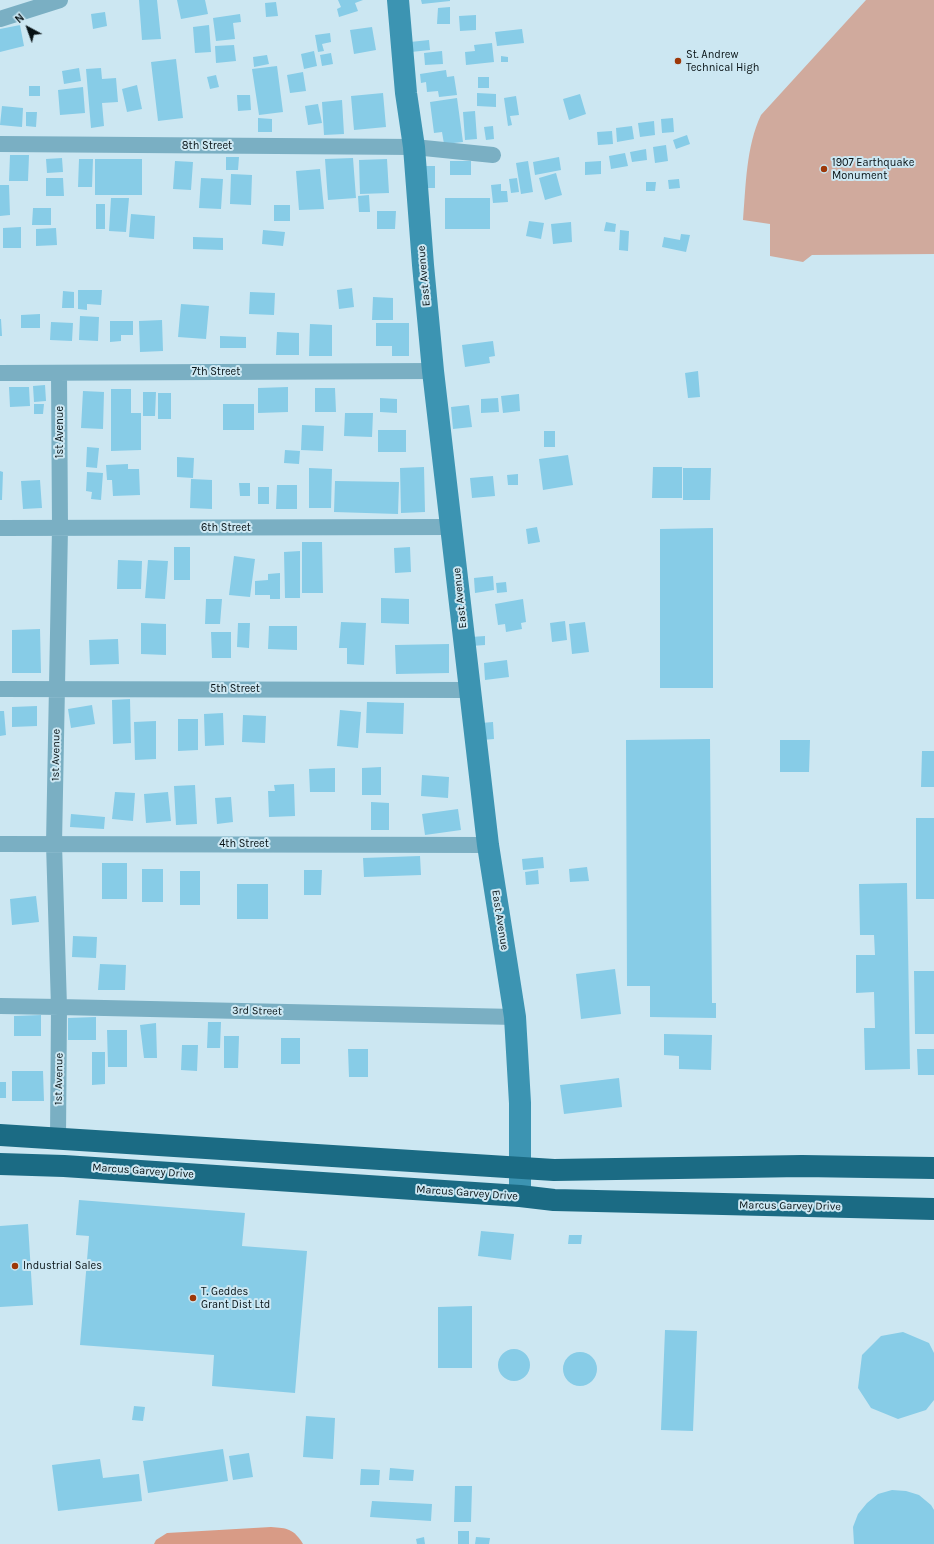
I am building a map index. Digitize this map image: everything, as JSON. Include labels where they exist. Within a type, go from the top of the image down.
[{"type":"highway","points":[[0,1135],[554,1170],[802,1166],[934,1168]]},
{"type":"highway","name":"Marcus Garvey Drive","points":[[0,1164],[64,1166],[520,1196],[554,1200],[934,1209]]},
{"type":"main road","name":"East Avenue","points":[[398,0],[406,93],[414,147],[433,371],[488,845],[515,1017],[520,1103],[520,1196]]},
{"type":"street","points":[[0,19],[60,0]]},
{"type":"street","name":"8th Street","points":[[0,144],[414,147],[493,155]]},
{"type":"street","name":"7th Street","points":[[0,374],[433,371]]},
{"type":"street","name":"1st Avenue","points":[[58,1138],[59,1006],[54,844],[60,528],[59,373]]},
{"type":"street","name":"6th Street","points":[[0,528],[452,527]]},
{"type":"street","name":"5th Street","points":[[0,689],[470,690]]},
{"type":"street","name":"4th Street","points":[[0,844],[488,845]]},
{"type":"street","name":"3rd Street","points":[[0,1006],[59,1006],[515,1017]]},
{"type":"shaded area","points":[[866,0],[934,0],[934,254],[812,255],[803,262],[770,256],[770,224],[743,220],[746,180],[752,140],[756,127],[761,115]]},
{"type":"shaded area","points":[[271,1527],[290,1530],[300,1539],[303,1544],[154,1544],[156,1540],[167,1533]]},
{"type":"building","points":[[139,0],[157,0],[161,39],[142,40]]},
{"type":"building","points":[[177,0],[205,0],[208,14],[181,19]]},
{"type":"building","points":[[338,0],[363,0],[355,3],[358,11],[339,17],[337,9],[341,7]]},
{"type":"building","points":[[421,0],[450,0],[450,1],[422,4]]},
{"type":"building","points":[[276,2],[278,16],[266,17],[265,3]]},
{"type":"building","points":[[450,7],[450,24],[437,24],[438,8]]},
{"type":"building","points":[[105,12],[107,26],[93,29],[91,14]]},
{"type":"building","points":[[240,14],[241,22],[233,23],[235,39],[216,41],[213,18]]},
{"type":"building","points":[[476,15],[476,30],[460,31],[459,16]]},
{"type":"building","points":[[20,25],[24,46],[0,52],[0,29]]},
{"type":"building","points":[[209,25],[211,52],[195,53],[193,27]]},
{"type":"building","points":[[372,27],[376,50],[354,54],[350,30]]},
{"type":"building","points":[[522,29],[524,43],[497,46],[495,32]]},
{"type":"building","points":[[330,33],[331,42],[322,44],[324,51],[318,52],[315,35]]},
{"type":"building","points":[[429,40],[430,50],[411,52],[410,42]]},
{"type":"building","points":[[492,43],[494,62],[466,65],[465,52],[475,51],[474,45]]},
{"type":"building","points":[[234,45],[236,61],[216,63],[215,46]]},
{"type":"building","points":[[314,51],[317,66],[304,69],[301,54]]},
{"type":"building","points":[[442,51],[443,64],[425,65],[424,53]]},
{"type":"building","points":[[331,53],[333,64],[322,66],[320,55]]},
{"type":"building","points":[[267,55],[269,64],[254,67],[253,57]]},
{"type":"building","points":[[501,56],[508,57],[508,62],[501,62]]},
{"type":"building","points":[[176,59],[183,118],[158,121],[151,62]]},
{"type":"building","points":[[277,66],[283,112],[259,115],[252,69]]},
{"type":"building","points":[[79,68],[81,81],[64,84],[62,71]]},
{"type":"building","points":[[101,68],[102,79],[116,78],[118,102],[102,103],[104,126],[91,128],[86,69]]},
{"type":"building","points":[[446,70],[447,77],[454,76],[457,95],[439,97],[438,91],[427,92],[426,82],[421,83],[420,74]]},
{"type":"building","points":[[303,72],[306,91],[290,93],[287,75]]},
{"type":"building","points":[[216,75],[219,87],[210,89],[207,77]]},
{"type":"building","points":[[478,77],[489,77],[489,88],[478,88]]},
{"type":"building","points":[[137,85],[142,109],[127,112],[122,89]]},
{"type":"building","points":[[29,86],[40,86],[40,96],[29,96]]},
{"type":"building","points":[[83,87],[85,113],[60,115],[58,90]]},
{"type":"building","points":[[383,93],[386,127],[354,130],[351,96]]},
{"type":"building","points":[[477,93],[496,94],[496,107],[477,106]]},
{"type":"building","points":[[580,94],[586,114],[569,120],[563,99]]},
{"type":"building","points":[[237,95],[250,95],[251,110],[238,111]]},
{"type":"building","points":[[516,96],[519,115],[510,116],[512,125],[508,126],[504,98]]},
{"type":"building","points":[[457,98],[463,142],[444,144],[442,132],[434,133],[430,102]]},
{"type":"building","points":[[342,100],[344,134],[324,135],[322,102]]},
{"type":"building","points":[[318,104],[322,123],[308,125],[305,106]]},
{"type":"building","points":[[2,106],[23,108],[22,127],[0,125]]},
{"type":"building","points":[[475,111],[477,139],[465,140],[463,112]]},
{"type":"building","points":[[26,112],[37,112],[36,127],[26,126]]},
{"type":"building","points":[[258,118],[272,119],[272,132],[258,132]]},
{"type":"building","points":[[673,118],[674,132],[662,133],[661,119]]},
{"type":"building","points":[[654,121],[655,135],[640,137],[638,123]]},
{"type":"building","points":[[493,126],[494,139],[486,140],[484,127]]},
{"type":"building","points":[[632,126],[634,139],[617,142],[616,128]]},
{"type":"building","points":[[612,131],[613,144],[598,145],[597,132]]},
{"type":"building","points":[[687,135],[690,144],[676,149],[673,140]]},
{"type":"building","points":[[666,145],[668,161],[655,163],[653,147]]},
{"type":"building","points":[[646,149],[647,160],[632,162],[630,152]]},
{"type":"building","points":[[625,153],[628,166],[611,169],[609,156]]},
{"type":"building","points":[[10,155],[29,155],[28,181],[9,181]]},
{"type":"building","points":[[226,157],[239,157],[238,170],[226,170]]},
{"type":"building","points":[[559,157],[561,170],[535,175],[533,162]]},
{"type":"building","points":[[62,158],[63,172],[47,173],[46,159]]},
{"type":"building","points":[[353,158],[356,198],[328,200],[325,159]]},
{"type":"building","points":[[79,159],[93,159],[92,187],[78,187]]},
{"type":"building","points":[[95,159],[142,159],[142,195],[95,195]]},
{"type":"building","points":[[387,159],[389,193],[360,194],[359,160]]},
{"type":"building","points":[[175,161],[193,162],[191,190],[173,189]]},
{"type":"building","points":[[450,161],[471,161],[471,175],[450,175]]},
{"type":"building","points":[[528,161],[533,192],[521,194],[516,163]]},
{"type":"building","points":[[601,161],[601,174],[585,175],[585,162]]},
{"type":"building","points":[[423,166],[435,166],[435,188],[423,188]]},
{"type":"building","points":[[320,169],[324,209],[299,210],[296,171]]},
{"type":"building","points":[[556,173],[562,195],[545,200],[539,178]]},
{"type":"building","points":[[231,174],[252,175],[251,205],[230,204]]},
{"type":"building","points":[[46,178],[63,178],[64,196],[46,196]]},
{"type":"building","points":[[201,178],[223,179],[221,209],[199,208]]},
{"type":"building","points":[[517,178],[519,192],[511,193],[509,179]]},
{"type":"building","points":[[679,179],[680,188],[669,189],[668,180]]},
{"type":"building","points":[[646,182],[656,182],[655,191],[646,191]]},
{"type":"building","points":[[501,184],[501,191],[507,191],[508,202],[493,203],[491,185]]},
{"type":"building","points":[[0,185],[9,185],[10,215],[0,216]]},
{"type":"building","points":[[369,195],[370,212],[359,212],[358,196]]},
{"type":"building","points":[[111,198],[129,198],[126,232],[109,231]]},
{"type":"building","points":[[445,198],[490,198],[490,229],[445,229]]},
{"type":"building","points":[[96,204],[105,204],[105,229],[96,229]]},
{"type":"building","points":[[274,205],[290,205],[290,221],[274,221]]},
{"type":"building","points":[[33,208],[51,208],[51,225],[32,225]]},
{"type":"building","points":[[377,211],[396,211],[395,229],[377,229]]},
{"type":"building","points":[[131,214],[155,216],[154,239],[129,237]]},
{"type":"building","points":[[529,221],[544,223],[541,239],[526,236]]},
{"type":"building","points":[[571,222],[572,242],[553,244],[551,224]]},
{"type":"building","points":[[606,222],[616,224],[615,232],[604,231]]},
{"type":"building","points":[[21,227],[21,248],[3,248],[3,228]]},
{"type":"building","points":[[56,228],[57,245],[36,246],[36,229]]},
{"type":"building","points":[[263,230],[285,232],[283,246],[262,244]]},
{"type":"building","points":[[620,230],[629,231],[628,251],[619,250]]},
{"type":"building","points":[[681,234],[690,235],[686,252],[662,247],[664,237],[680,240]]},
{"type":"building","points":[[193,237],[223,238],[223,250],[193,249]]},
{"type":"building","points":[[352,288],[354,307],[339,309],[337,290]]},
{"type":"building","points":[[78,290],[102,290],[101,305],[87,304],[87,310],[78,309]]},
{"type":"building","points":[[63,291],[74,292],[74,308],[62,308]]},
{"type":"building","points":[[250,292],[275,293],[274,315],[249,314]]},
{"type":"building","points":[[373,297],[393,298],[393,320],[372,320]]},
{"type":"building","points":[[181,304],[209,306],[206,339],[178,337]]},
{"type":"building","points":[[40,314],[40,328],[21,328],[21,315]]},
{"type":"building","points":[[80,316],[99,317],[98,341],[79,340]]},
{"type":"building","points":[[1,319],[2,336],[0,336]]},
{"type":"building","points":[[162,320],[163,351],[140,352],[139,321]]},
{"type":"building","points":[[110,321],[133,321],[133,335],[121,335],[121,341],[110,342]]},
{"type":"building","points":[[51,322],[73,323],[72,341],[50,340]]},
{"type":"building","points":[[376,323],[409,323],[409,356],[392,356],[392,346],[376,346]]},
{"type":"building","points":[[310,324],[332,325],[332,356],[309,356]]},
{"type":"building","points":[[277,332],[299,333],[299,355],[276,355]]},
{"type":"building","points":[[220,336],[246,337],[246,348],[220,348]]},
{"type":"building","points":[[493,341],[495,356],[489,357],[490,363],[465,367],[462,345]]},
{"type":"building","points":[[698,371],[700,397],[688,398],[685,373]]},
{"type":"building","points":[[45,385],[46,401],[34,402],[33,386]]},
{"type":"building","points":[[9,387],[29,387],[30,406],[10,407]]},
{"type":"building","points":[[288,387],[288,412],[258,413],[258,388]]},
{"type":"building","points":[[315,388],[335,388],[336,412],[315,412]]},
{"type":"building","points":[[111,389],[131,389],[131,413],[141,413],[141,450],[111,451]]},
{"type":"building","points":[[83,391],[104,392],[103,429],[81,428]]},
{"type":"building","points":[[143,392],[156,392],[155,416],[143,416]]},
{"type":"building","points":[[158,393],[171,393],[171,419],[158,419]]},
{"type":"building","points":[[519,394],[520,411],[503,413],[501,396]]},
{"type":"building","points":[[380,398],[397,399],[397,413],[380,412]]},
{"type":"building","points":[[498,398],[499,412],[481,413],[481,399]]},
{"type":"building","points":[[34,404],[44,404],[43,414],[34,414]]},
{"type":"building","points":[[223,404],[254,404],[254,430],[223,430]]},
{"type":"building","points":[[469,405],[472,427],[453,429],[451,407]]},
{"type":"building","points":[[345,413],[373,413],[372,437],[344,436]]},
{"type":"building","points":[[302,425],[324,426],[323,451],[301,450]]},
{"type":"building","points":[[378,430],[406,430],[406,452],[378,452]]},
{"type":"building","points":[[544,431],[555,431],[555,447],[544,447]]},
{"type":"building","points":[[87,447],[99,448],[97,468],[86,467]]},
{"type":"building","points":[[285,450],[300,451],[299,464],[284,463]]},
{"type":"building","points":[[568,455],[573,485],[543,490],[539,459]]},
{"type":"building","points":[[177,457],[194,458],[193,478],[177,477]]},
{"type":"building","points":[[128,464],[128,469],[139,469],[140,495],[113,496],[112,480],[107,480],[106,465]]},
{"type":"building","points":[[424,467],[425,512],[401,513],[400,468]]},
{"type":"building","points":[[653,467],[682,467],[682,498],[652,498]]},
{"type":"building","points":[[309,468],[332,469],[331,508],[309,508]]},
{"type":"building","points":[[683,468],[711,468],[710,500],[683,500]]},
{"type":"building","points":[[0,471],[3,472],[2,500],[0,500]]},
{"type":"building","points":[[87,472],[103,473],[101,500],[91,499],[92,492],[86,491]]},
{"type":"building","points":[[518,474],[518,485],[508,485],[507,475]]},
{"type":"building","points":[[493,476],[495,496],[472,498],[470,478]]},
{"type":"building","points":[[191,479],[212,480],[212,509],[190,508]]},
{"type":"building","points":[[40,480],[42,508],[23,509],[21,481]]},
{"type":"building","points":[[335,481],[399,482],[398,514],[334,512]]},
{"type":"building","points":[[239,483],[250,483],[250,496],[240,496]]},
{"type":"building","points":[[277,485],[297,485],[297,509],[276,509]]},
{"type":"building","points":[[258,487],[269,487],[269,504],[258,504]]},
{"type":"building","points":[[537,527],[540,542],[528,544],[526,529]]},
{"type":"building","points":[[713,528],[713,688],[660,688],[660,529]]},
{"type":"building","points":[[302,542],[322,542],[323,593],[302,593]]},
{"type":"building","points":[[174,547],[190,547],[190,580],[174,580]]},
{"type":"building","points":[[410,547],[411,572],[395,573],[394,548]]},
{"type":"building","points":[[300,551],[300,598],[285,598],[284,552]]},
{"type":"building","points":[[234,556],[255,559],[250,597],[229,595]]},
{"type":"building","points":[[118,560],[142,561],[141,589],[117,589]]},
{"type":"building","points":[[148,560],[168,561],[165,599],[145,598]]},
{"type":"building","points":[[280,573],[280,599],[270,599],[270,595],[255,595],[255,581],[268,580],[268,574]]},
{"type":"building","points":[[493,576],[494,590],[475,593],[474,578]]},
{"type":"building","points":[[506,582],[507,592],[497,593],[496,583]]},
{"type":"building","points":[[381,598],[409,599],[409,624],[381,623]]},
{"type":"building","points":[[206,599],[222,599],[220,624],[205,624]]},
{"type":"building","points":[[523,599],[526,622],[521,623],[522,629],[506,632],[505,624],[498,625],[495,604]]},
{"type":"building","points":[[565,621],[567,640],[552,642],[550,623]]},
{"type":"building","points":[[341,622],[366,623],[364,665],[347,664],[347,648],[339,648]]},
{"type":"building","points":[[585,622],[589,652],[572,654],[569,624]]},
{"type":"building","points":[[141,623],[166,624],[166,655],[141,654]]},
{"type":"building","points":[[238,623],[250,623],[249,648],[237,647]]},
{"type":"building","points":[[269,626],[297,626],[297,650],[268,649]]},
{"type":"building","points":[[40,629],[41,673],[12,673],[12,630]]},
{"type":"building","points":[[211,632],[231,632],[231,658],[212,658]]},
{"type":"building","points":[[485,636],[485,645],[471,646],[471,637]]},
{"type":"building","points":[[118,639],[119,664],[90,665],[89,640]]},
{"type":"building","points":[[449,644],[449,673],[396,674],[395,645]]},
{"type":"building","points":[[507,660],[509,677],[485,680],[484,663]]},
{"type":"building","points":[[130,699],[131,743],[113,744],[112,700]]},
{"type":"building","points":[[367,702],[404,703],[403,734],[366,733]]},
{"type":"building","points":[[92,705],[95,724],[71,728],[68,709]]},
{"type":"building","points":[[37,706],[37,726],[12,727],[12,707]]},
{"type":"building","points":[[340,710],[361,712],[358,748],[337,746]]},
{"type":"building","points":[[0,711],[4,711],[6,735],[0,736]]},
{"type":"building","points":[[223,713],[224,745],[205,746],[204,714]]},
{"type":"building","points":[[243,715],[266,716],[265,743],[242,742]]},
{"type":"building","points":[[178,719],[198,719],[198,750],[178,751]]},
{"type":"building","points":[[156,721],[156,759],[135,760],[134,722]]},
{"type":"building","points":[[493,722],[494,739],[482,740],[481,723]]},
{"type":"building","points":[[710,739],[712,1003],[716,1003],[716,1018],[650,1017],[650,986],[627,986],[626,740]]},
{"type":"building","points":[[780,740],[810,740],[809,772],[780,772]]},
{"type":"building","points":[[922,751],[934,751],[934,787],[921,787]]},
{"type":"building","points":[[381,767],[381,795],[362,795],[362,768]]},
{"type":"building","points":[[335,768],[335,792],[310,792],[309,769]]},
{"type":"building","points":[[422,775],[449,777],[448,798],[421,796]]},
{"type":"building","points":[[294,784],[295,816],[269,817],[268,791],[275,791],[274,785]]},
{"type":"building","points":[[195,785],[197,824],[176,825],[174,786]]},
{"type":"building","points":[[115,792],[135,793],[133,821],[112,819]]},
{"type":"building","points":[[168,792],[171,821],[146,823],[144,794]]},
{"type":"building","points":[[231,797],[233,822],[217,824],[215,798]]},
{"type":"building","points":[[371,802],[389,803],[389,830],[371,830]]},
{"type":"building","points":[[458,809],[461,830],[425,835],[422,814]]},
{"type":"building","points":[[71,814],[105,817],[104,829],[70,827]]},
{"type":"building","points":[[916,818],[934,818],[934,899],[916,899]]},
{"type":"building","points":[[420,856],[421,875],[364,877],[363,858]]},
{"type":"building","points":[[543,857],[544,868],[523,870],[522,859]]},
{"type":"building","points":[[102,863],[127,863],[127,899],[102,899]]},
{"type":"building","points":[[587,867],[589,881],[570,882],[569,869]]},
{"type":"building","points":[[142,869],[163,869],[163,902],[142,902]]},
{"type":"building","points":[[304,870],[322,870],[321,895],[304,895]]},
{"type":"building","points":[[538,870],[539,884],[526,885],[525,872]]},
{"type":"building","points":[[180,871],[200,871],[200,905],[180,905]]},
{"type":"building","points":[[907,883],[910,1069],[865,1070],[864,1028],[875,1028],[874,992],[856,993],[856,955],[875,955],[874,935],[860,935],[859,884]]},
{"type":"building","points":[[237,884],[268,884],[268,919],[237,919]]},
{"type":"building","points":[[36,896],[39,922],[12,925],[10,899]]},
{"type":"building","points":[[73,936],[97,937],[96,958],[72,957]]},
{"type":"building","points":[[100,964],[126,965],[125,990],[98,990]]},
{"type":"building","points":[[615,969],[621,1014],[581,1019],[576,974]]},
{"type":"building","points":[[914,971],[934,971],[934,1034],[915,1034]]},
{"type":"building","points":[[41,1015],[41,1036],[14,1036],[14,1016]]},
{"type":"building","points":[[96,1017],[96,1040],[68,1040],[68,1018]]},
{"type":"building","points":[[208,1022],[221,1022],[220,1048],[207,1048]]},
{"type":"building","points":[[156,1023],[157,1058],[144,1058],[140,1025]]},
{"type":"building","points":[[107,1030],[127,1030],[127,1067],[108,1067]]},
{"type":"building","points":[[664,1034],[712,1035],[711,1070],[679,1069],[679,1056],[664,1055]]},
{"type":"building","points":[[224,1036],[239,1036],[238,1068],[224,1068]]},
{"type":"building","points":[[281,1038],[300,1038],[300,1064],[281,1064]]},
{"type":"building","points":[[182,1045],[198,1045],[197,1071],[181,1070]]},
{"type":"building","points":[[348,1049],[368,1049],[368,1077],[349,1077]]},
{"type":"building","points":[[917,1049],[934,1049],[934,1075],[918,1075]]},
{"type":"building","points":[[92,1052],[105,1052],[105,1084],[92,1085]]},
{"type":"building","points":[[12,1071],[43,1071],[44,1101],[12,1101]]},
{"type":"building","points":[[619,1078],[622,1107],[564,1114],[560,1085]]},
{"type":"building","points":[[0,1082],[6,1082],[6,1098],[0,1098]]},
{"type":"building","name":"T. Geddes Grant Dist Ltd","points":[[79,1200],[245,1213],[242,1246],[307,1251],[295,1393],[212,1386],[214,1355],[80,1345],[89,1236],[76,1235]]},
{"type":"building","name":"Industrial Sales","points":[[28,1224],[33,1305],[0,1307],[0,1226]]},
{"type":"building","points":[[481,1231],[514,1234],[511,1260],[478,1256]]},
{"type":"building","points":[[569,1235],[582,1235],[581,1244],[568,1244]]},
{"type":"building","points":[[472,1306],[472,1368],[438,1368],[438,1307]]},
{"type":"building","points":[[665,1330],[697,1331],[693,1431],[661,1430]]},
{"type":"building","points":[[903,1332],[929,1343],[934,1353],[934,1400],[926,1410],[898,1419],[871,1408],[858,1388],[862,1355],[881,1336]]},
{"type":"building","points":[[514,1349],[523,1352],[527,1356],[530,1365],[527,1374],[523,1378],[514,1381],[505,1378],[501,1374],[498,1365],[501,1356],[505,1352]]},
{"type":"building","points":[[577,1352],[583,1352],[592,1357],[596,1363],[596,1375],[592,1381],[583,1386],[577,1386],[568,1381],[563,1372],[563,1366],[568,1357]]},
{"type":"building","points":[[134,1406],[145,1407],[143,1421],[132,1420]]},
{"type":"building","points":[[306,1416],[335,1418],[333,1459],[303,1457]]},
{"type":"building","points":[[223,1449],[228,1481],[148,1493],[143,1461]]},
{"type":"building","points":[[249,1453],[253,1477],[233,1480],[229,1456]]},
{"type":"building","points":[[100,1459],[103,1478],[139,1474],[142,1501],[58,1511],[52,1465]]},
{"type":"building","points":[[390,1468],[414,1470],[413,1481],[389,1480]]},
{"type":"building","points":[[361,1469],[380,1470],[379,1485],[360,1485]]},
{"type":"building","points":[[455,1486],[472,1486],[471,1522],[454,1522]]},
{"type":"building","points":[[892,1490],[906,1491],[919,1495],[931,1505],[934,1510],[934,1544],[854,1544],[853,1527],[858,1514],[867,1503],[878,1494]]},
{"type":"building","points":[[372,1501],[432,1504],[431,1521],[370,1517]]},
{"type":"building","points":[[458,1531],[469,1531],[469,1544],[458,1544]]},
{"type":"building","points":[[424,1537],[425,1544],[417,1544],[416,1539]]},
{"type":"building","points":[[476,1537],[490,1538],[489,1544],[475,1544]]},
{"type":"place","name":"St. Andrew Technical High","points":[[678,61]]},
{"type":"place","name":"1907 Earthquake Monument","points":[[824,169]]},
{"type":"place","name":"Industrial Sales","points":[[15,1266]]},
{"type":"place","name":"T. Geddes Grant Dist Ltd","points":[[193,1298]]}]
